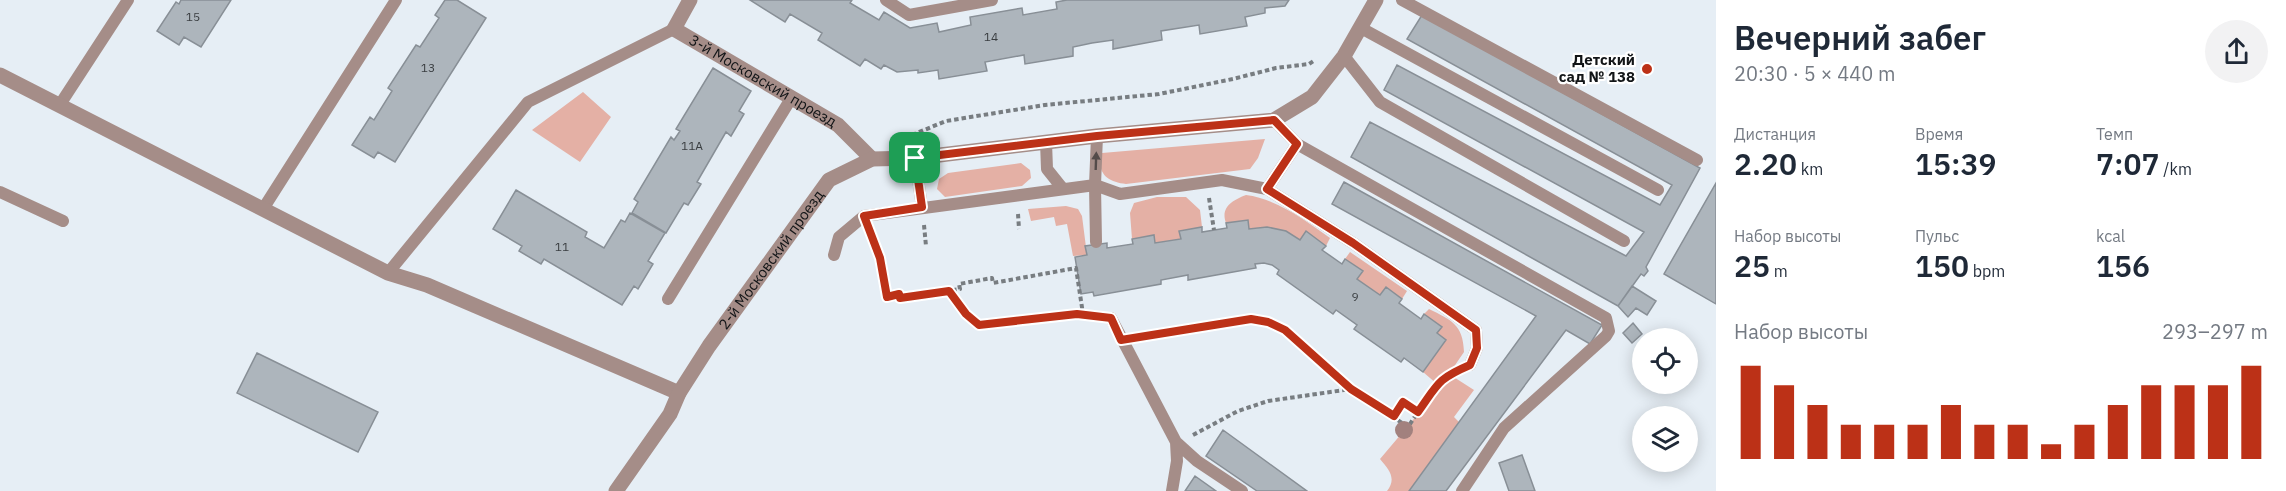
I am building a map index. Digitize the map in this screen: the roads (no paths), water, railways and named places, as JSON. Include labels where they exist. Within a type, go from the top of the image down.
[{"type":"street","name":"3-й Московский проезд","points":[[690,0],[674,29],[838,125],[872,159]]},
{"type":"street","name":"2-й Московский проезд","points":[[616,491],[669,414],[679,393],[709,346],[829,180],[872,159],[915,158],[1097,136],[1274,120],[1312,97],[1344,56],[1376,0]]},
{"type":"street","points":[[0,75],[388,273],[427,285],[679,393]]},
{"type":"lane","points":[[59,106],[128,0]]},
{"type":"lane","points":[[263,210],[396,0]]},
{"type":"lane","points":[[886,0],[909,15],[992,0]]},
{"type":"lane","points":[[1402,0],[1697,160]]},
{"type":"lane","points":[[1361,28],[1658,190]]},
{"type":"lane","points":[[388,273],[528,102],[674,29]]},
{"type":"lane","points":[[1344,56],[1380,102],[1624,241]]},
{"type":"lane","points":[[668,299],[792,97]]},
{"type":"lane","points":[[1274,120],[1297,144],[1606,318],[1609,331],[1606,336],[1504,428],[1462,491]]},
{"type":"lane","points":[[1096,242],[1097,136]]},
{"type":"lane","points":[[1046,142],[1047,169],[1063,189]]},
{"type":"lane","points":[[1267,189],[1297,144]]},
{"type":"lane","points":[[915,158],[922,207]]},
{"type":"lane","points":[[834,255],[839,237],[864,216],[1095,185],[1120,194],[1222,180],[1267,189],[1353,243],[1476,330],[1477,348],[1470,365]]},
{"type":"lane","points":[[0,192],[63,221]]},
{"type":"lane","points":[[1111,318],[1176,442],[1197,461],[1242,491]]},
{"type":"lane","points":[[1172,491],[1177,461],[1176,442]]},
{"type":"place","name":"Детский сад № 138","points":[[1647,69]]}]
